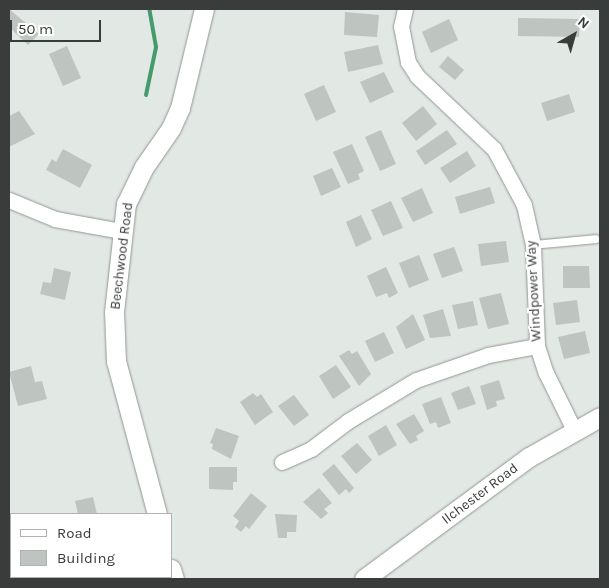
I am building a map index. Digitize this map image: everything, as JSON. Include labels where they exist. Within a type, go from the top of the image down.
[{"type":"street","name":"Beechwood Road","points":[[157,513],[116,361],[114,329],[122,231],[126,204],[134,186],[171,128],[180,108],[204,9]]},
{"type":"street","name":"Windpower Way","points":[[405,9],[401,26],[408,62],[431,90],[481,134],[505,164],[524,205],[534,245],[537,346],[546,373],[574,430]]},
{"type":"street","points":[[9,200],[55,219],[122,231]]},
{"type":"street","points":[[282,462],[311,449],[348,421],[416,380],[488,355],[537,346]]},
{"type":"street","name":"Ilchester Road","points":[[364,579],[529,457],[600,417]]},
{"type":"lane","points":[[534,245],[596,239]]},
{"type":"building","points":[[9,9],[39,34],[28,45],[9,27]]},
{"type":"building","points":[[345,12],[379,15],[377,37],[344,35]]},
{"type":"building","points":[[518,18],[580,19],[579,37],[518,36]]},
{"type":"building","points":[[449,19],[458,40],[431,53],[422,32]]},
{"type":"building","points":[[378,45],[383,64],[348,72],[344,52]]},
{"type":"building","points":[[67,46],[81,78],[63,86],[49,54]]},
{"type":"building","points":[[448,56],[464,70],[455,80],[439,67]]},
{"type":"building","points":[[384,72],[394,92],[370,103],[360,82]]},
{"type":"building","points":[[324,85],[336,112],[316,121],[304,94]]},
{"type":"building","points":[[569,94],[575,112],[547,121],[541,103]]},
{"type":"building","points":[[423,106],[437,124],[416,141],[402,123]]},
{"type":"building","points":[[19,111],[35,134],[9,147],[9,116]]},
{"type":"building","points":[[381,130],[396,164],[380,171],[365,137]]},
{"type":"building","points":[[447,130],[457,144],[425,165],[416,151]]},
{"type":"building","points":[[352,144],[364,171],[358,174],[360,179],[348,184],[333,152]]},
{"type":"building","points":[[63,149],[92,165],[80,188],[46,170],[52,159],[56,162]]},
{"type":"building","points":[[467,151],[476,166],[450,183],[440,168]]},
{"type":"building","points":[[332,168],[341,187],[321,196],[313,176]]},
{"type":"building","points":[[490,187],[495,203],[460,214],[455,197]]},
{"type":"building","points":[[422,188],[433,213],[413,222],[401,198]]},
{"type":"building","points":[[391,201],[403,228],[383,236],[371,210]]},
{"type":"building","points":[[361,215],[372,239],[356,247],[346,222]]},
{"type":"building","points":[[506,241],[509,262],[481,266],[478,244]]},
{"type":"building","points":[[454,247],[463,271],[442,278],[433,254]]},
{"type":"building","points":[[419,255],[429,280],[409,288],[399,263]]},
{"type":"building","points":[[563,266],[589,266],[590,288],[563,288]]},
{"type":"building","points":[[386,267],[398,293],[389,298],[387,293],[376,297],[367,276]]},
{"type":"building","points":[[54,268],[71,272],[65,300],[40,294],[43,282],[51,283]]},
{"type":"building","points":[[501,293],[509,324],[488,329],[479,298]]},
{"type":"building","points":[[577,300],[580,322],[556,325],[553,303]]},
{"type":"building","points":[[473,301],[478,325],[458,329],[452,305]]},
{"type":"building","points":[[443,309],[451,336],[430,338],[423,315]]},
{"type":"building","points":[[413,314],[425,340],[406,349],[396,327]]},
{"type":"building","points":[[585,331],[590,353],[564,359],[558,337]]},
{"type":"building","points":[[384,332],[394,353],[375,362],[365,341]]},
{"type":"building","points":[[349,350],[352,354],[357,351],[371,374],[359,386],[339,356]]},
{"type":"building","points":[[336,365],[351,387],[333,399],[319,376]]},
{"type":"building","points":[[31,366],[35,382],[42,381],[47,399],[18,406],[9,372]]},
{"type":"building","points":[[499,380],[505,399],[496,401],[497,406],[487,410],[480,386]]},
{"type":"building","points":[[469,386],[476,404],[458,410],[451,393]]},
{"type":"building","points":[[253,393],[257,397],[261,394],[273,412],[255,425],[240,402]]},
{"type":"building","points":[[294,395],[309,415],[294,426],[278,406]]},
{"type":"building","points":[[441,397],[451,423],[438,428],[436,422],[430,424],[422,404]]},
{"type":"building","points":[[414,414],[424,431],[416,436],[418,440],[410,444],[396,424]]},
{"type":"building","points":[[386,425],[397,445],[379,456],[368,436]]},
{"type":"building","points":[[216,428],[239,436],[231,459],[212,449],[213,444],[210,443]]},
{"type":"building","points":[[357,443],[372,460],[356,474],[341,456]]},
{"type":"building","points":[[334,464],[354,488],[349,493],[346,489],[339,495],[322,474]]},
{"type":"building","points":[[209,467],[237,467],[237,482],[233,482],[233,490],[209,489]]},
{"type":"building","points":[[319,488],[332,503],[324,509],[328,513],[321,519],[303,502]]},
{"type":"building","points":[[251,493],[267,506],[249,529],[246,526],[241,532],[235,527],[239,521],[233,516]]},
{"type":"building","points":[[93,497],[97,513],[78,513],[75,501]]},
{"type":"building","points":[[275,514],[297,515],[296,532],[287,532],[287,538],[278,538]]},
{"type":"waterway","points":[[146,95],[156,47],[149,9]]}]
